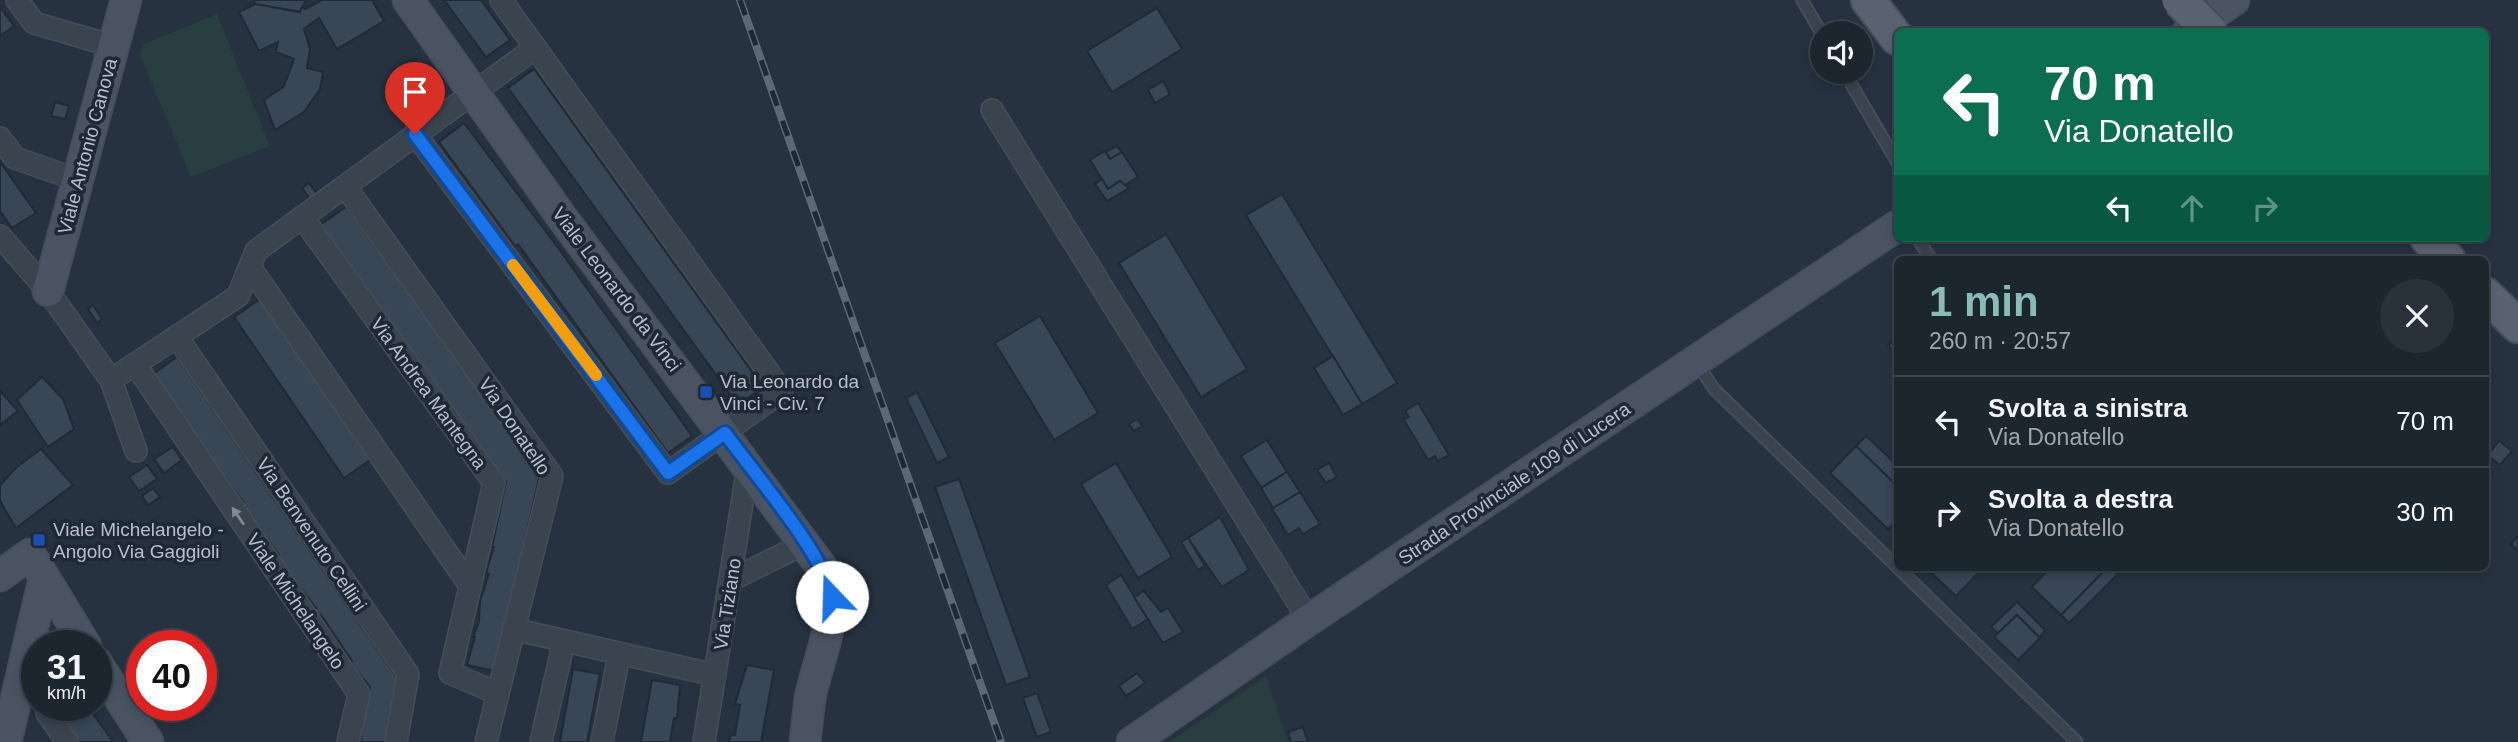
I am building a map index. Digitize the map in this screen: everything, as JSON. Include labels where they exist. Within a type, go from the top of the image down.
[{"type":"main road","points":[[1868,0],[1894,34]]},
{"type":"main road","points":[[2179,0],[2207,28]]},
{"type":"main road","points":[[2431,242],[2445,256]]},
{"type":"main road","points":[[2489,298],[2515,322]]},
{"type":"street","points":[[17,0],[34,23],[113,46]]},
{"type":"street","name":"Viale Antonio Canova","points":[[48,291],[126,0]]},
{"type":"street","name":"Viale Leonardo da Vinci","points":[[408,0],[561,216],[806,543],[830,583],[832,597],[810,699],[805,742]]},
{"type":"street","points":[[415,134],[668,473],[782,391],[501,0]]},
{"type":"street","points":[[2194,28],[2234,0]]},
{"type":"street","points":[[111,380],[238,296],[256,251],[535,48]]},
{"type":"street","points":[[992,110],[1310,620]]},
{"type":"street","points":[[0,138],[15,158],[78,180]]},
{"type":"street","name":"Via Donatello","points":[[345,186],[552,476],[486,742]]},
{"type":"street","name":"Via Andrea Mantegna","points":[[302,217],[494,483],[450,673],[498,693]]},
{"type":"street","name":"Strada Provinciale 109 di Lucera","points":[[1132,742],[1894,228]]},
{"type":"street","points":[[0,236],[48,291],[111,380],[136,451]]},
{"type":"street","points":[[250,267],[470,586]]},
{"type":"street","name":"Via Benvenuto Cellini","points":[[177,337],[408,674],[396,742]]},
{"type":"street","name":"Viale Michelangelo","points":[[135,365],[359,694],[348,742]]},
{"type":"street","name":"Via Tiziano","points":[[704,742],[748,466]]},
{"type":"street","points":[[731,580],[806,543]]},
{"type":"street","points":[[0,576],[37,566]]},
{"type":"street","points":[[37,566],[76,630]]},
{"type":"street","points":[[33,630],[37,566]]},
{"type":"street","points":[[513,629],[715,675]]},
{"type":"street","points":[[541,742],[564,641]]},
{"type":"street","points":[[602,742],[619,655]]},
{"type":"street","points":[[112,690],[148,742]]},
{"type":"street","points":[[7,742],[21,692]]},
{"type":"street","points":[[53,721],[67,742]]},
{"type":"lane","points":[[1802,0],[1814,21]]},
{"type":"lane","points":[[1851,84],[1894,157]]},
{"type":"lane","points":[[1696,361],[1714,389],[1894,564]]},
{"type":"lane","points":[[1901,571],[2077,742]]},
{"type":"green space","points":[[217,14],[270,146],[191,177],[140,55],[143,44]]},
{"type":"green space","points":[[1266,676],[1288,742],[1169,742]]},
{"type":"building","points":[[254,0],[306,0],[300,12],[255,4]]},
{"type":"building","points":[[322,0],[372,0],[384,21],[337,49],[319,18],[304,29],[310,49],[307,68],[323,72],[320,89],[304,112],[275,130],[264,100],[284,86],[294,59],[276,52],[278,42],[259,51],[239,12],[255,4],[300,12],[302,7],[305,9]]},
{"type":"building","points":[[444,0],[481,0],[510,40],[486,57]]},
{"type":"building","points":[[0,7],[14,26],[0,36]]},
{"type":"building","points":[[1157,8],[1182,49],[1112,92],[1087,51]]},
{"type":"building","points":[[534,69],[763,387],[738,405],[508,88]]},
{"type":"building","points":[[1163,81],[1170,94],[1155,103],[1148,90]]},
{"type":"building","points":[[55,102],[69,106],[65,119],[51,116]]},
{"type":"building","points":[[464,123],[559,249],[692,436],[668,453],[518,244],[515,246],[439,142]]},
{"type":"building","points":[[1117,146],[1122,152],[1110,159],[1105,152]]},
{"type":"building","points":[[1105,151],[1110,159],[1122,152],[1138,177],[1123,186],[1120,181],[1108,189],[1090,160]]},
{"type":"building","points":[[0,162],[36,213],[12,228],[0,211]]},
{"type":"building","points":[[1102,179],[1108,189],[1120,181],[1129,188],[1107,201],[1095,184]]},
{"type":"building","points":[[309,183],[317,194],[310,199],[302,188]]},
{"type":"building","points":[[1282,194],[1397,383],[1362,404],[1246,215]]},
{"type":"building","points":[[346,207],[540,474],[495,671],[467,665],[479,621],[480,601],[489,574],[486,573],[494,547],[506,482],[320,225]]},
{"type":"building","points":[[1166,234],[1247,369],[1201,397],[1119,263]]},
{"type":"building","points":[[260,299],[370,460],[344,478],[234,317]]},
{"type":"building","points":[[93,305],[102,319],[97,323],[88,309]]},
{"type":"building","points":[[1040,316],[1098,413],[1054,440],[995,343]]},
{"type":"building","points":[[1894,339],[1894,351],[1888,346]]},
{"type":"building","points":[[1333,356],[1362,404],[1343,415],[1314,368]]},
{"type":"building","points":[[177,357],[399,681],[387,742],[361,742],[363,710],[366,710],[370,687],[350,663],[352,661],[321,615],[319,617],[313,609],[316,608],[240,504],[243,502],[226,479],[224,480],[153,374]]},
{"type":"building","points":[[42,377],[63,399],[74,429],[48,447],[17,400]]},
{"type":"building","points":[[0,391],[18,411],[0,425]]},
{"type":"building","points":[[917,392],[949,457],[937,463],[906,398]]},
{"type":"building","points":[[1418,403],[1449,455],[1438,461],[1435,456],[1428,460],[1404,420],[1409,417],[1405,411]]},
{"type":"building","points":[[1137,419],[1142,426],[1134,431],[1129,424]]},
{"type":"building","points":[[1866,436],[1894,462],[1894,483],[1856,446]]},
{"type":"building","points":[[1267,440],[1287,472],[1261,488],[1241,456]]},
{"type":"building","points":[[2499,441],[2512,451],[2500,465],[2489,457]]},
{"type":"building","points":[[1856,446],[1894,483],[1894,523],[1888,529],[1830,473]]},
{"type":"building","points":[[173,447],[182,460],[164,473],[154,459]]},
{"type":"building","points":[[41,449],[73,485],[16,528],[0,501],[0,485],[17,467]]},
{"type":"building","points":[[1116,463],[1172,557],[1138,578],[1081,484]]},
{"type":"building","points":[[1329,463],[1337,477],[1326,483],[1317,470]]},
{"type":"building","points":[[147,465],[157,479],[139,491],[129,477]]},
{"type":"building","points":[[1287,472],[1300,492],[1273,508],[1261,488]]},
{"type":"building","points":[[959,479],[1030,677],[1006,685],[935,487]]},
{"type":"building","points":[[153,488],[160,497],[148,505],[142,496]]},
{"type":"building","points":[[1300,492],[1320,524],[1303,534],[1299,528],[1288,535],[1272,509]]},
{"type":"building","points":[[1220,517],[1249,570],[1222,587],[1188,538]]},
{"type":"building","points":[[1188,538],[1205,566],[1198,570],[1181,542]]},
{"type":"building","points":[[2518,538],[2518,551],[2511,544]]},
{"type":"building","points":[[1929,571],[1980,571],[1956,596]]},
{"type":"building","points":[[2047,571],[2104,571],[2061,615],[2032,587]]},
{"type":"building","points":[[2104,571],[2121,571],[2069,623],[2061,615]]},
{"type":"building","points":[[1121,575],[1148,619],[1132,629],[1106,585]]},
{"type":"building","points":[[1144,591],[1161,612],[1168,608],[1183,632],[1163,643],[1134,597]]},
{"type":"building","points":[[2017,602],[2045,630],[2040,638],[2017,615],[1998,633],[1991,627]]},
{"type":"building","points":[[2017,615],[2040,638],[2018,660],[1994,637]]},
{"type":"building","points":[[747,665],[774,670],[761,742],[729,742],[731,734],[735,735],[740,705],[735,704]]},
{"type":"building","points":[[573,669],[600,674],[587,742],[560,742]]},
{"type":"building","points":[[1137,673],[1145,683],[1126,696],[1119,686]]},
{"type":"building","points":[[652,680],[680,685],[677,718],[674,718],[670,742],[641,742]]},
{"type":"building","points":[[1037,693],[1051,732],[1037,737],[1023,698]]},
{"type":"building","points":[[64,721],[98,721],[113,742],[79,742]]},
{"type":"building","points":[[1303,727],[1308,742],[1291,742],[1288,732]]},
{"type":"railway","points":[[740,0],[1001,742]]},
{"type":"slow traffic","points":[[513,265],[596,375]]},
{"type":"place","name":"Via Leonardo da Vinci - Civ. 7","points":[[706,392]]},
{"type":"place","name":"Viale Michelangelo - Angolo Via Gaggioli","points":[[39,540]]},
{"type":"route","points":[[415,134],[668,473],[725,433],[823,569],[830,583],[832,597]]}]
